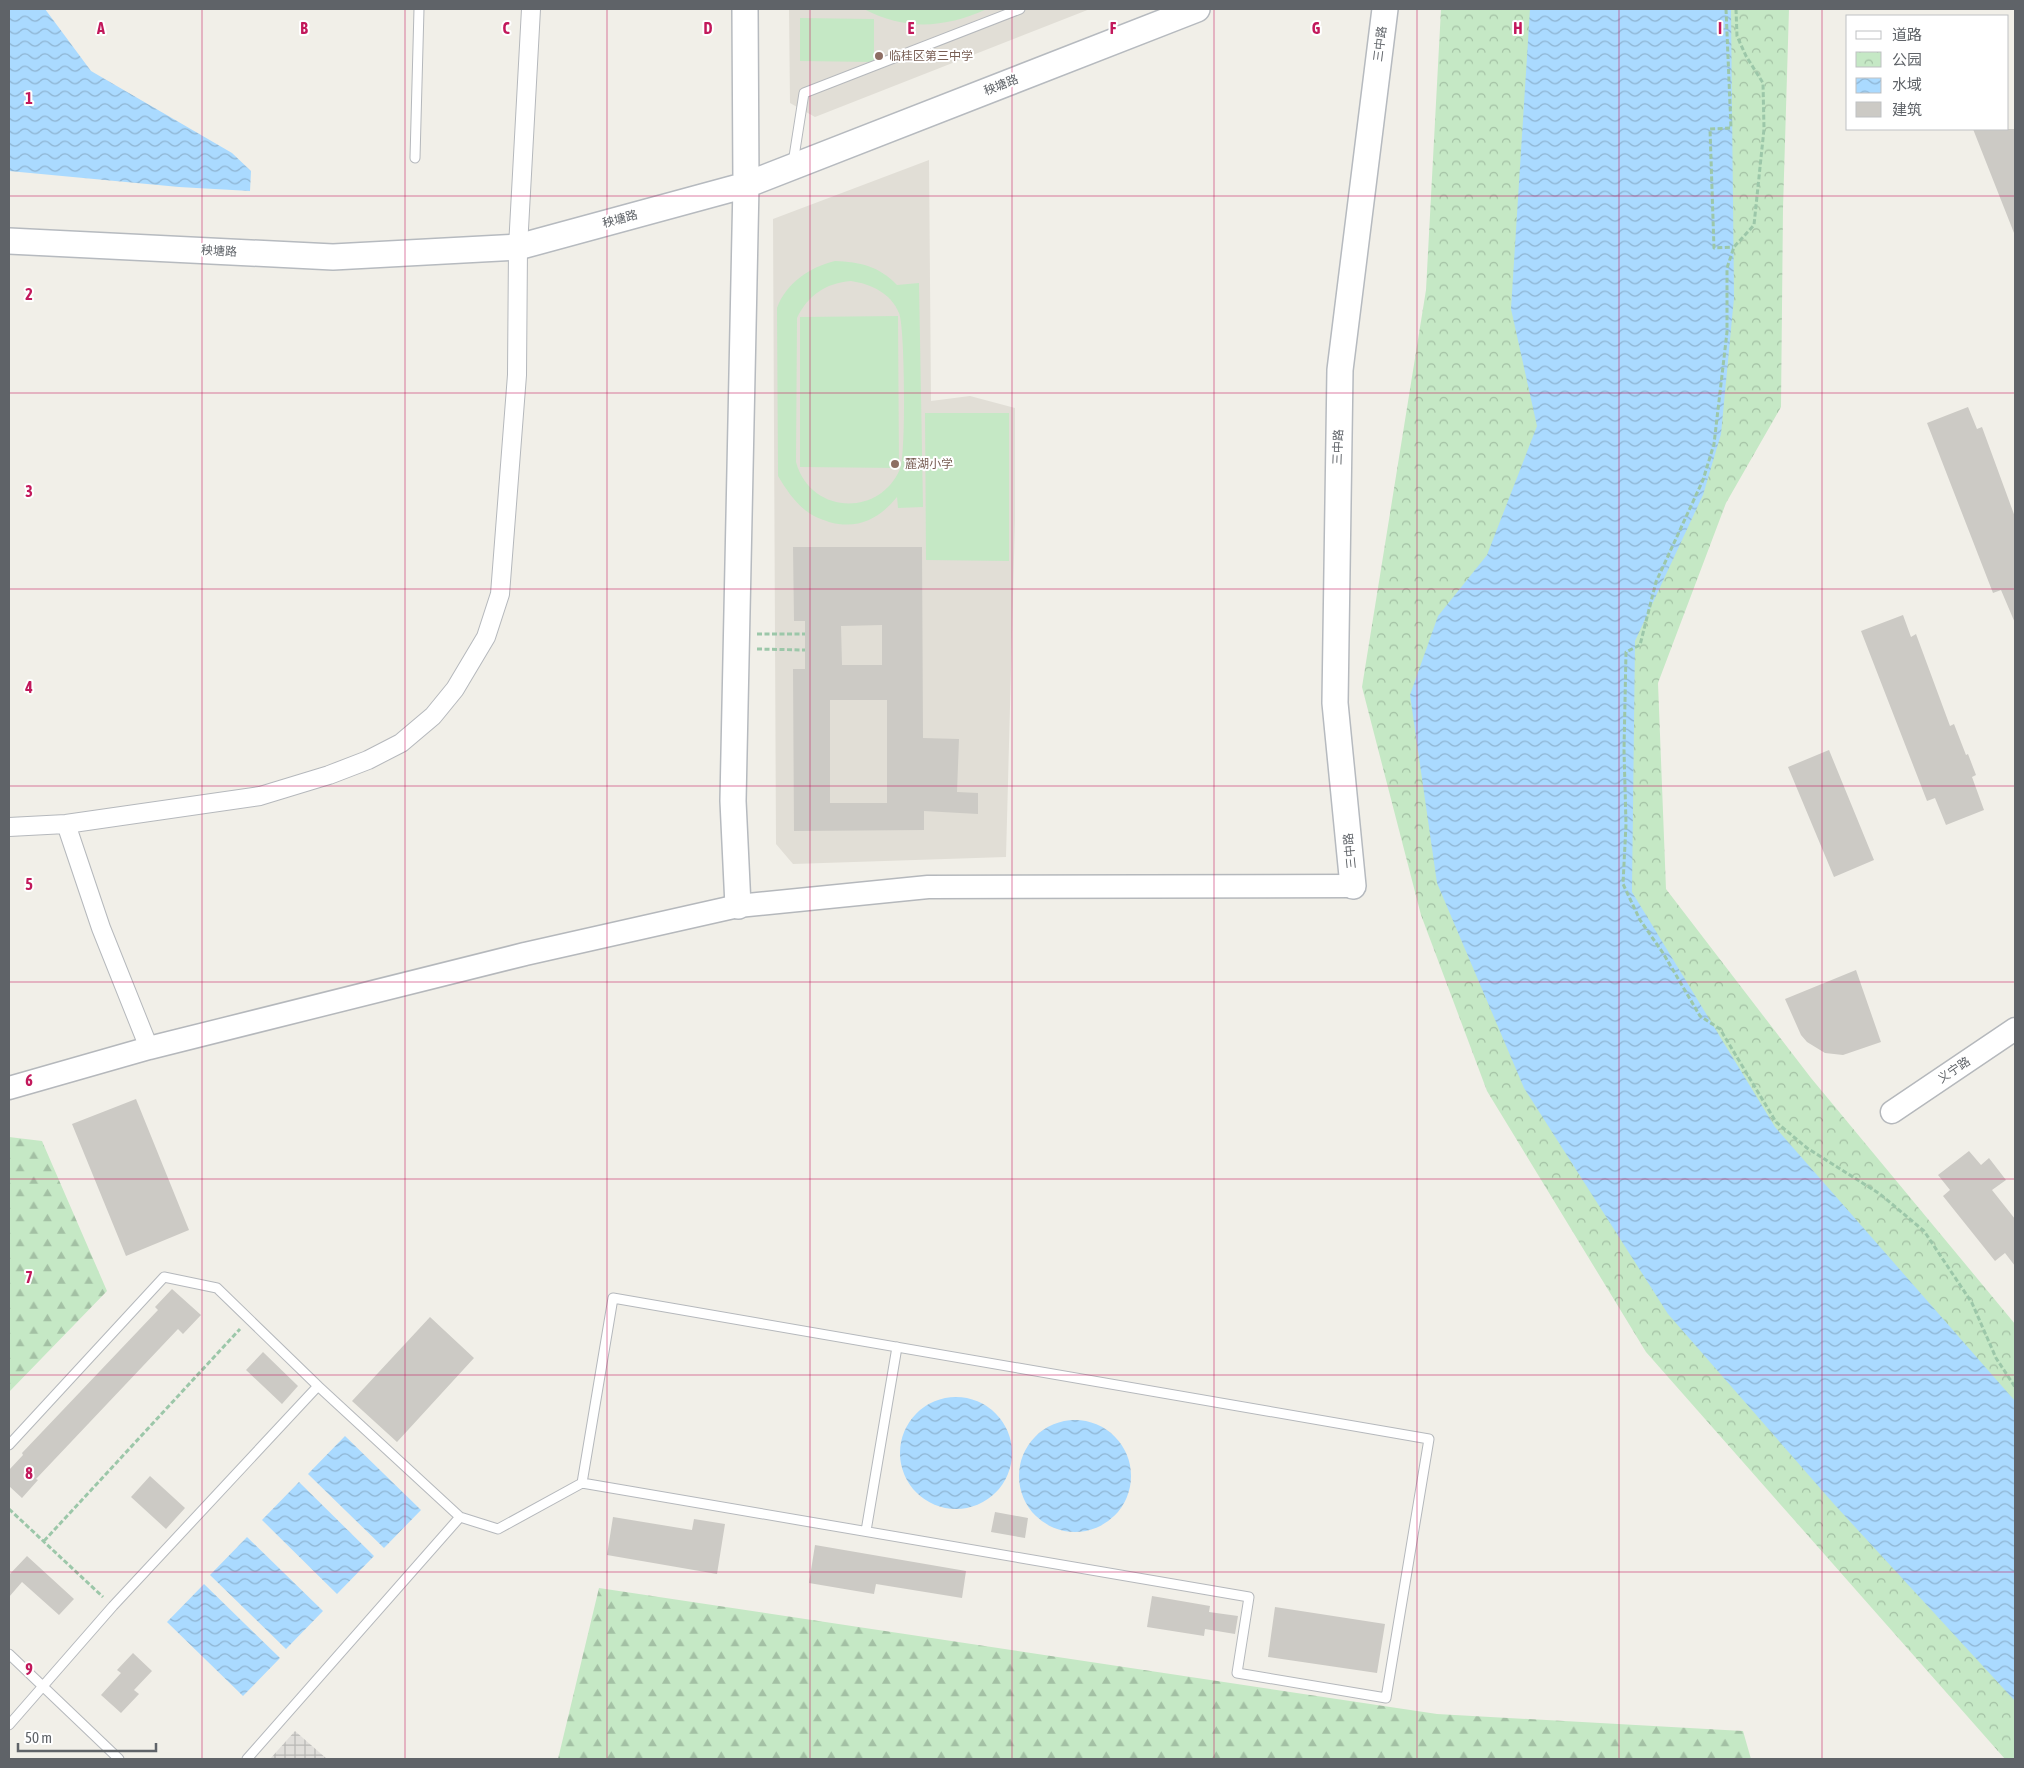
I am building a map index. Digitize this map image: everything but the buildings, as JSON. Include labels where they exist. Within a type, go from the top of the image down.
[{"type":"main road","points":[[738,906],[733,801],[746,185],[745,9]]},
{"type":"main road","name":"秧塘路","points":[[9,241],[332,257],[518,247],[746,185],[1197,9]]},
{"type":"main road","name":"三中路","points":[[1353,886],[1335,703],[1340,379],[1385,9]]},
{"type":"street","points":[[9,827],[66,824],[260,796],[329,775],[368,760],[401,743],[433,716],[455,689],[486,637],[500,594],[517,375],[518,247],[531,9]]},
{"type":"street","points":[[66,824],[101,928],[149,1048]]},
{"type":"street","points":[[9,1088],[149,1048],[525,954],[738,906],[928,887],[1353,886]]},
{"type":"street","name":"义宁路","points":[[1892,1112],[2015,1029]]},
{"type":"lane","points":[[415,158],[419,9]]},
{"type":"lane","points":[[792,167],[804,93],[1020,9]]},
{"type":"lane","points":[[9,1445],[164,1277],[217,1288],[318,1386],[460,1517],[498,1529],[582,1483],[1249,1597],[1237,1673],[1386,1698],[1429,1439],[613,1298],[582,1483]]},
{"type":"lane","points":[[866,1531],[897,1347]]},
{"type":"lane","points":[[9,1725],[114,1606],[318,1386]]},
{"type":"lane","points":[[247,1759],[460,1517]]},
{"type":"lane","points":[[9,1654],[119,1759]]},
{"type":"path","points":[[1726,9],[1731,128],[1710,129],[1714,248],[1734,247]]},
{"type":"path","points":[[1736,9],[1737,36],[1763,83],[1764,129],[1754,225],[1734,247],[1728,268],[1728,332],[1714,444],[1703,480],[1656,582],[1640,645],[1626,652],[1624,750],[1626,824],[1622,884],[1640,920],[1663,953],[1700,1016],[1720,1029],[1776,1122],[1808,1148],[1880,1194],[1924,1231],[1972,1304],[1996,1358],[2015,1387]]},
{"type":"path","points":[[736,641],[805,634]]},
{"type":"path","points":[[736,641],[805,650]]},
{"type":"path","points":[[44,1541],[249,1319]]},
{"type":"path","points":[[9,1509],[114,1606]]},
{"type":"shaded area","name":"临桂区第三中学","points":[[789,9],[1090,9],[815,117],[790,103]]},
{"type":"shaded area","name":"麓湖小学","points":[[929,160],[931,401],[970,396],[1015,408],[1015,520],[1006,857],[793,864],[776,844],[773,219]]},
{"type":"shaded area","points":[[295,1731],[327,1759],[270,1759]]},
{"type":"green space","points":[[864,9],[987,9],[941,23],[910,24],[895,21]]},
{"type":"green space","points":[[1441,9],[1789,9],[1783,208],[1781,407],[1726,503],[1658,683],[1666,889],[1811,1078],[2015,1324],[2015,1759],[2005,1759],[1646,1352],[1487,1091],[1421,915],[1362,687],[1426,290]]},
{"type":"green space","points":[[800,18],[874,19],[874,62],[800,61]]},
{"type":"green space","points":[[835,261],[853,262],[876,269],[897,285],[919,283],[923,507],[898,508],[897,497],[875,517],[849,525],[829,522],[811,514],[790,494],[778,476],[777,308],[786,291],[800,277]],"holes":[[[851,281],[873,287],[886,295],[899,313],[904,364],[902,459],[900,469],[890,485],[877,496],[862,502],[845,503],[830,500],[815,492],[804,479],[796,462],[797,318],[801,310],[819,292],[834,284]]]},
{"type":"green space","points":[[898,316],[899,468],[800,467],[800,317]]},
{"type":"green space","points":[[925,413],[1009,413],[1009,561],[926,560]]},
{"type":"green space","points":[[9,1137],[42,1141],[107,1291],[9,1392]]},
{"type":"green space","points":[[599,1588],[1437,1714],[1743,1731],[1751,1759],[558,1759]]},
{"type":"water","points":[[9,9],[45,9],[91,71],[232,153],[251,171],[250,191],[179,187],[9,171]]},
{"type":"water","points":[[1530,9],[1731,9],[1734,298],[1721,434],[1703,495],[1635,641],[1632,892],[1775,1127],[2015,1401],[2015,1701],[1833,1503],[1668,1314],[1524,1088],[1437,883],[1410,695],[1438,616],[1487,555],[1537,426],[1511,309]]},
{"type":"water","points":[[956,1397],[967,1398],[977,1402],[995,1414],[1007,1432],[1011,1442],[1011,1464],[1007,1474],[995,1492],[977,1504],[967,1508],[956,1509],[945,1508],[935,1504],[917,1492],[905,1474],[901,1464],[900,1453],[901,1442],[905,1432],[917,1414],[935,1402],[945,1398]]},
{"type":"water","points":[[1075,1420],[1096,1425],[1114,1437],[1126,1455],[1131,1476],[1126,1497],[1114,1515],[1096,1527],[1075,1532],[1054,1527],[1036,1515],[1024,1497],[1019,1476],[1024,1455],[1036,1437],[1054,1425]]},
{"type":"water","points":[[345,1436],[421,1510],[384,1548],[308,1474]]},
{"type":"water","points":[[299,1482],[374,1556],[337,1594],[262,1520]]},
{"type":"water","points":[[247,1537],[323,1611],[286,1649],[210,1575]]},
{"type":"water","points":[[204,1584],[280,1658],[243,1696],[167,1622]]},
{"type":"place","name":"临桂区第三中学","points":[[879,56]]},
{"type":"place","name":"麓湖小学","points":[[895,464]]}]
